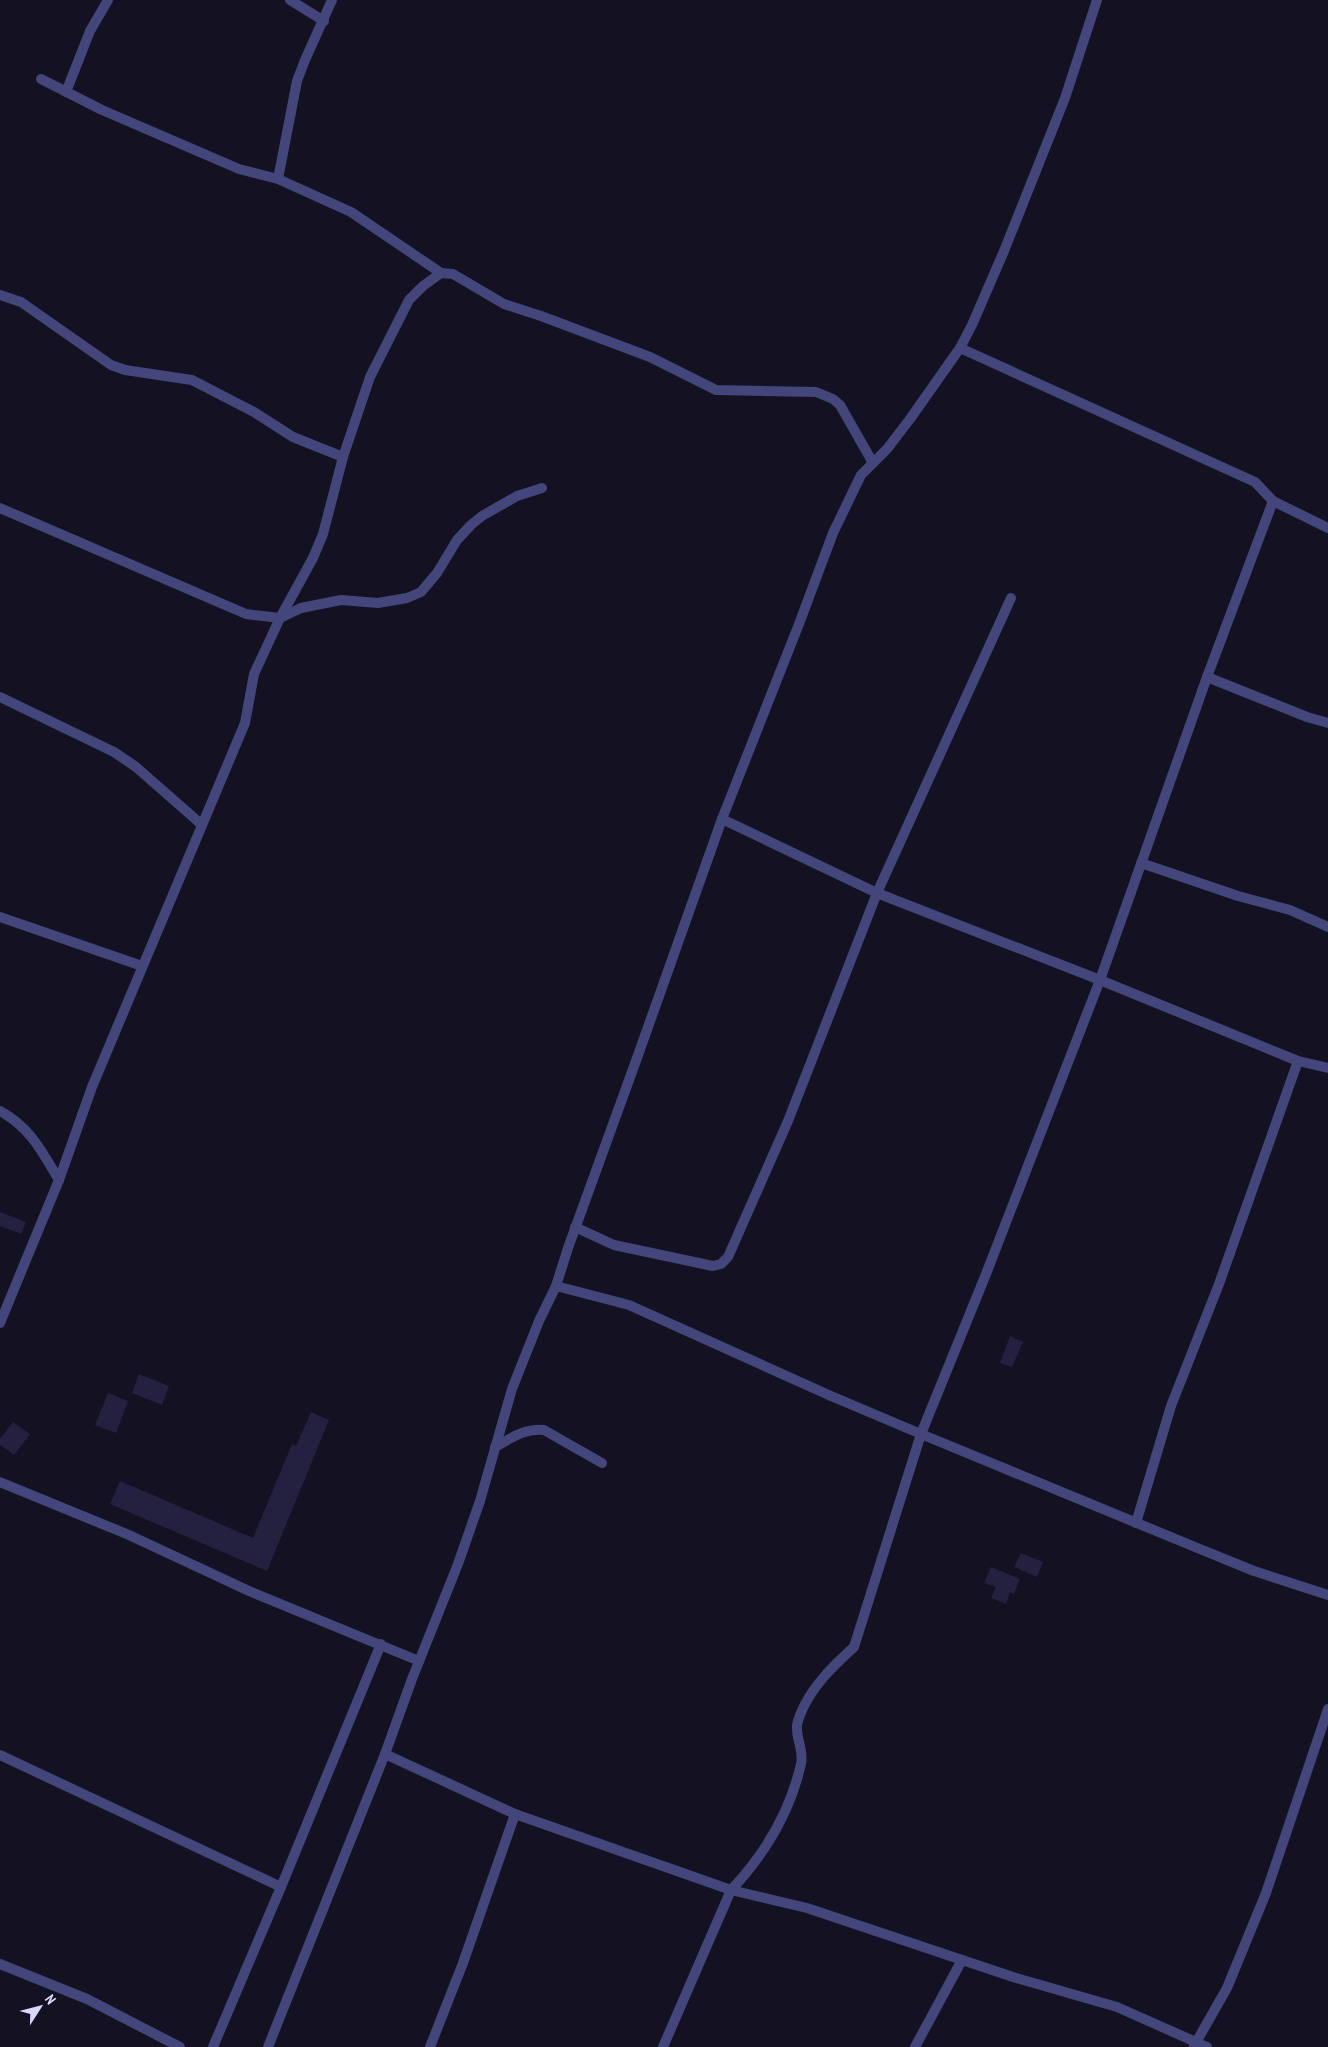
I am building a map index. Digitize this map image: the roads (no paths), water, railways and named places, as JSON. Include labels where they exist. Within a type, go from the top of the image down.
[{"type":"street","points":[[66,92],[90,31],[108,0]]},
{"type":"street","points":[[290,0],[324,21]]},
{"type":"street","points":[[278,179],[298,81],[305,60],[332,0]]},
{"type":"street","points":[[268,2047],[385,1754],[480,1501],[512,1389],[539,1321],[556,1286],[575,1227],[722,819],[833,533],[861,475],[910,419],[960,348],[985,297],[1065,98],[1097,0]]},
{"type":"street","points":[[41,79],[102,110],[239,169],[278,179],[351,212],[441,273],[453,274],[504,304],[542,316],[650,357],[716,390],[816,392],[833,399],[840,405],[873,463]]},
{"type":"street","points":[[0,1323],[59,1180],[92,1087],[245,723],[254,674],[280,618],[313,558],[323,534],[343,458],[370,377],[409,300],[423,286],[441,273]]},
{"type":"street","points":[[0,295],[21,302],[111,365],[125,370],[192,380],[254,412],[292,437],[343,458]]},
{"type":"street","points":[[960,348],[1255,482],[1272,501],[1328,528]]},
{"type":"street","points":[[0,508],[246,614],[280,618],[301,608],[341,600],[378,603],[407,598],[421,592],[438,573],[457,540],[471,525],[482,516],[517,496],[542,488]]},
{"type":"street","points":[[663,2047],[731,1890],[764,1851],[790,1802],[801,1762],[801,1745],[796,1726],[805,1703],[830,1669],[854,1647],[921,1434],[986,1274],[1100,980],[1207,676],[1272,501]]},
{"type":"street","points":[[575,1227],[614,1245],[713,1266],[721,1264],[728,1257],[788,1121],[877,893],[1011,598]]},
{"type":"street","points":[[1207,676],[1307,717],[1328,723]]},
{"type":"street","points":[[0,697],[114,752],[136,767],[201,824]]},
{"type":"street","points":[[722,819],[877,893],[1298,1060],[1328,1068]]},
{"type":"street","points":[[1140,864],[1238,896],[1290,910],[1328,927]]},
{"type":"street","points":[[0,917],[142,966]]},
{"type":"street","points":[[1136,1523],[1171,1406],[1219,1284],[1298,1060]]},
{"type":"street","points":[[0,1111],[21,1124],[31,1134],[59,1180]]},
{"type":"street","points":[[556,1286],[629,1305],[831,1396],[921,1434],[1254,1570],[1328,1596]]},
{"type":"street","points":[[495,1448],[516,1435],[533,1429],[544,1430],[602,1463]]},
{"type":"street","points":[[0,1482],[129,1535],[249,1591],[419,1661]]},
{"type":"street","points":[[213,2047],[381,1644]]},
{"type":"street","points":[[385,1754],[515,1814],[731,1890],[808,1908],[1013,1977],[1117,2007],[1199,2045],[1227,1988],[1266,1893],[1328,1709]]},
{"type":"street","points":[[0,1755],[281,1887]]},
{"type":"street","points":[[430,2047],[463,1963],[515,1814]]},
{"type":"street","points":[[915,2047],[962,1960]]},
{"type":"street","points":[[0,1964],[87,1999],[180,2047]]}]
